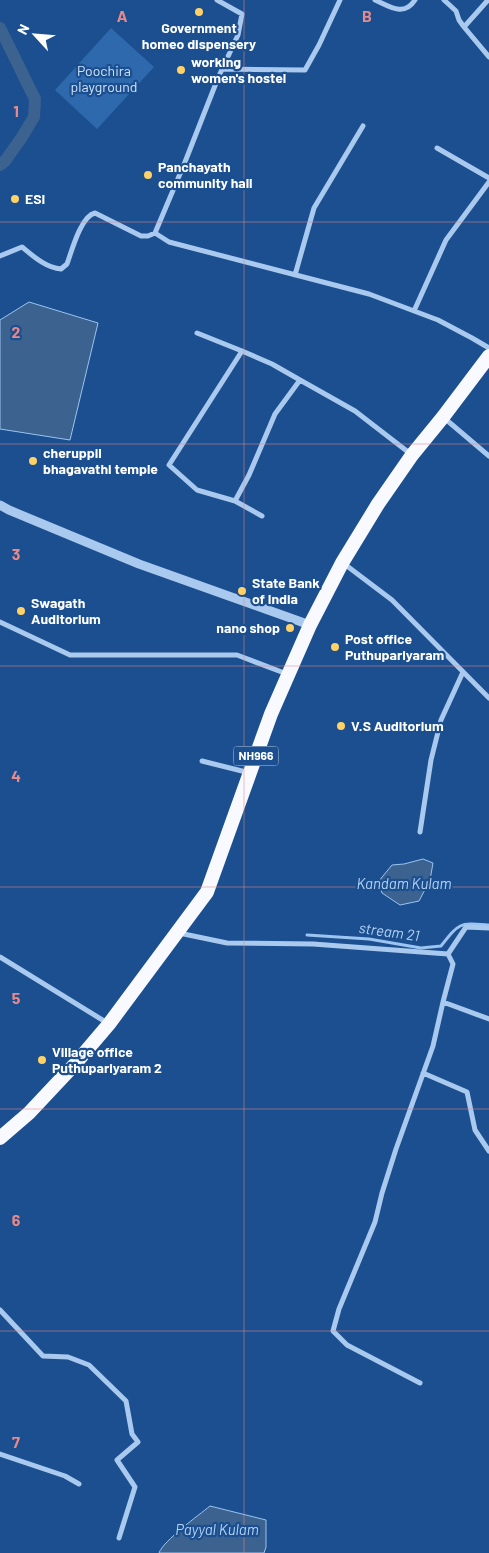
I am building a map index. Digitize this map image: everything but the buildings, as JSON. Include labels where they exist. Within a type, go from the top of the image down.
[{"type":"highway","name":"NH966","points":[[0,1138],[35,1106],[75,1064],[109,1024],[207,892],[271,714],[310,625],[342,563],[378,504],[412,455],[489,356]]},
{"type":"street","points":[[0,256],[22,247],[34,258],[54,269],[61,269],[67,264],[84,220],[95,212],[141,236],[148,236],[154,232],[238,35],[242,14],[217,0]]},
{"type":"street","points":[[222,69],[305,70],[320,45],[340,0]]},
{"type":"street","points":[[375,0],[401,10],[412,6],[416,0]]},
{"type":"street","points":[[444,0],[456,11],[458,20],[489,57]]},
{"type":"street","points":[[464,27],[488,0]]},
{"type":"street","points":[[295,275],[314,208],[363,126]]},
{"type":"street","points":[[437,148],[489,178]]},
{"type":"street","points":[[414,311],[446,240],[489,182]]},
{"type":"street","points":[[154,232],[168,242],[369,294],[438,320],[489,348]]},
{"type":"street","points":[[197,333],[272,364],[355,411],[412,455]]},
{"type":"street","points":[[242,351],[169,465],[197,490],[235,500],[262,516]]},
{"type":"street","points":[[235,500],[250,475],[275,414],[300,380]]},
{"type":"street","points":[[443,417],[489,456]]},
{"type":"street","points":[[0,505],[139,564],[310,625]]},
{"type":"street","points":[[342,563],[392,600],[489,698]]},
{"type":"street","points":[[0,622],[70,655],[237,655],[288,674]]},
{"type":"street","points":[[420,832],[431,760],[441,720],[463,672]]},
{"type":"street","points":[[202,761],[250,773]]},
{"type":"street","points":[[448,954],[466,927],[489,928]]},
{"type":"street","points":[[176,933],[227,942],[314,944],[448,954]]},
{"type":"street","points":[[420,1383],[348,1344],[333,1331],[339,1309],[375,1222],[396,1150],[433,1046],[453,964],[448,954]]},
{"type":"street","points":[[0,957],[109,1024]]},
{"type":"street","points":[[443,1002],[489,1019]]},
{"type":"street","points":[[424,1073],[467,1092],[475,1130],[489,1151]]},
{"type":"street","points":[[0,1310],[43,1356],[68,1357],[89,1365],[126,1401],[132,1434],[138,1442],[117,1460],[135,1487],[119,1538]]},
{"type":"street","points":[[0,1454],[65,1476],[79,1484]]},
{"type":"green space","name":"Poochira playground","points":[[111,28],[154,67],[97,129],[55,90]]},
{"type":"water","points":[[29,302],[98,323],[70,440],[0,429],[0,320]]},
{"type":"water","name":"Kandam Kulam","points":[[423,859],[433,863],[430,880],[419,901],[400,905],[382,893],[378,882],[392,865]]},
{"type":"water","name":"Payyal Kulam","points":[[210,1506],[266,1520],[266,1547],[264,1553],[159,1553],[174,1535]]},
{"type":"waterway","points":[[0,28],[35,99],[34,117],[22,137],[0,165]]},
{"type":"waterway","name":"stream 21","points":[[307,935],[369,939],[421,948],[441,946],[452,932],[466,924],[489,925]]},
{"type":"place","name":"Government homeo dispensery","points":[[199,12]]},
{"type":"place","name":"working women's hostel","points":[[181,70]]},
{"type":"place","name":"Panchayath community hall","points":[[148,175]]},
{"type":"place","name":"ESI","points":[[15,199]]},
{"type":"place","name":"cheruppil bhagavathi temple","points":[[33,461]]},
{"type":"place","name":"State Bank of India","points":[[242,591]]},
{"type":"place","name":"Swagath Auditorium","points":[[21,611]]},
{"type":"place","name":"nano shop","points":[[290,628]]},
{"type":"place","name":"Post office Puthupariyaram","points":[[335,647]]},
{"type":"place","name":"V.S Auditorium","points":[[341,726]]},
{"type":"place","name":"Village office Puthupariyaram 2","points":[[42,1060]]}]
